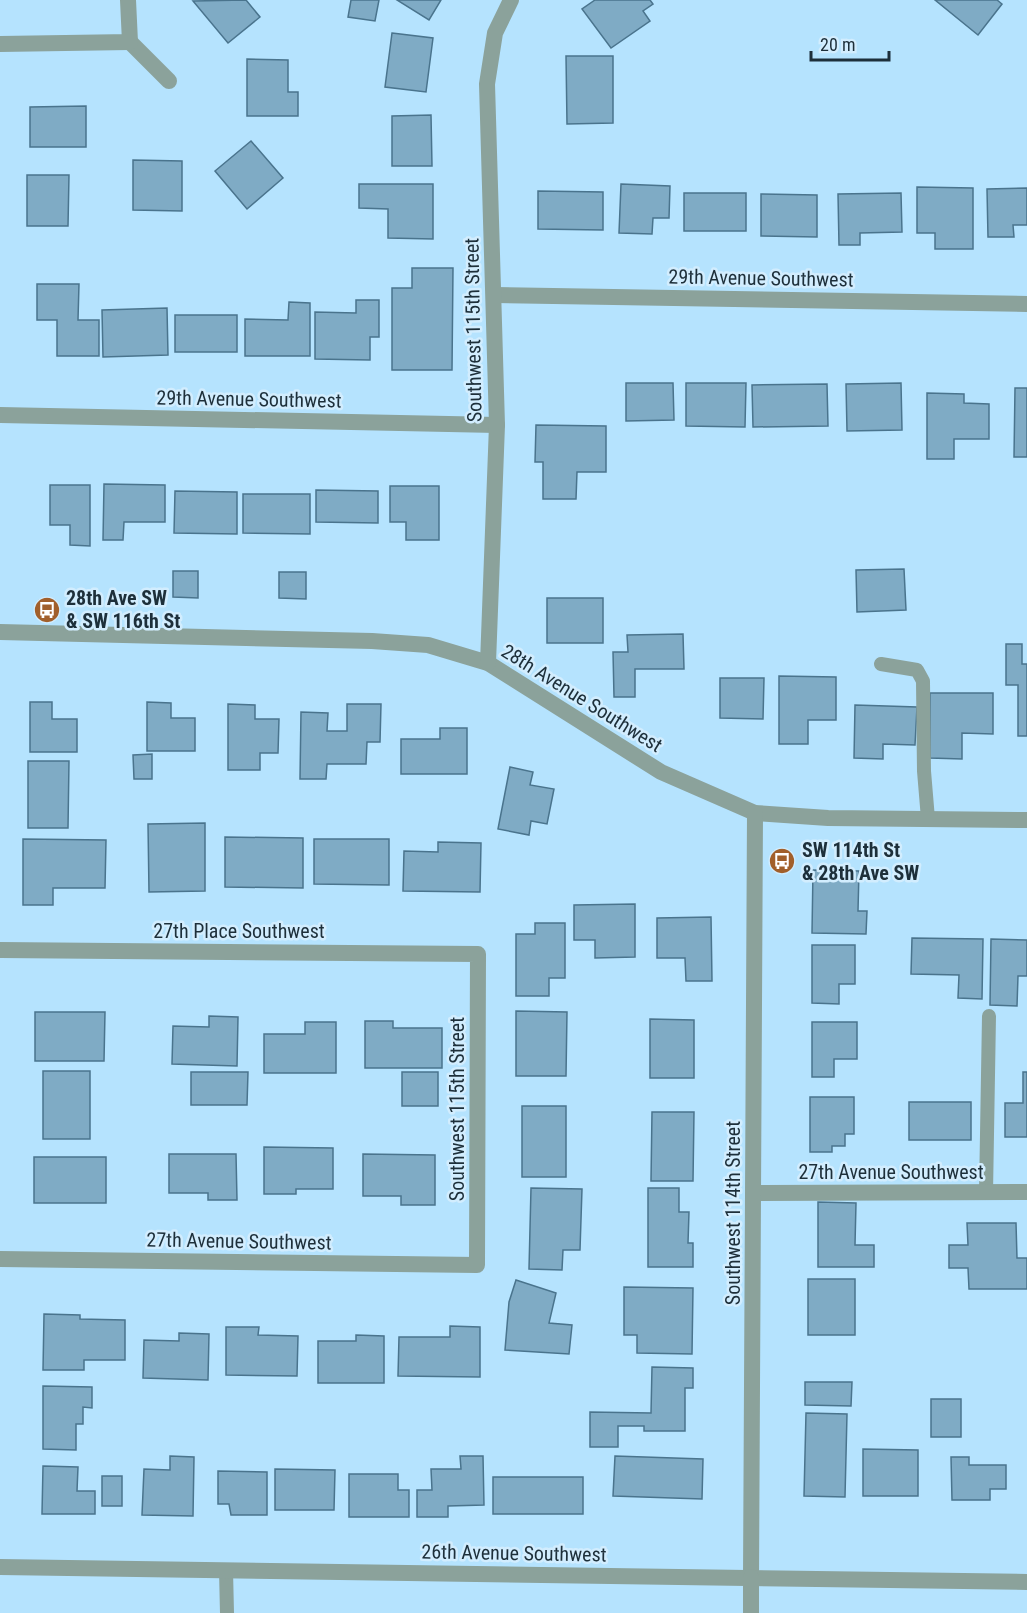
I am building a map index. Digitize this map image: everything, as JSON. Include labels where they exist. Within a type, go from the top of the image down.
[{"type":"street","points":[[128,0],[130,42],[169,81]]},
{"type":"street","name":"Southwest 115th Street","points":[[488,663],[496,424],[495,295],[487,84],[495,33],[511,0]]},
{"type":"street","points":[[0,44],[130,42]]},
{"type":"street","name":"29th Avenue Southwest","points":[[495,295],[1027,304]]},
{"type":"street","name":"29th Avenue Southwest","points":[[0,415],[496,424]]},
{"type":"street","name":"28th Avenue Southwest","points":[[0,633],[372,641],[428,645],[488,663],[661,772],[713,797],[755,813],[828,818],[1027,820]]},
{"type":"street","name":"Southwest 114th Street","points":[[751,1613],[755,813]]},
{"type":"street","name":"27th Place Southwest","points":[[0,950],[478,954]]},
{"type":"street","name":"Southwest 115th Street","points":[[477,1265],[478,954]]},
{"type":"street","name":"27th Avenue Southwest","points":[[754,1193],[1027,1192]]},
{"type":"street","name":"27th Avenue Southwest","points":[[0,1259],[477,1265]]},
{"type":"street","name":"26th Avenue Southwest","points":[[0,1567],[1027,1582]]},
{"type":"lane","points":[[881,664],[917,670],[923,681],[924,771],[928,819]]},
{"type":"lane","points":[[986,1192],[988,1016]]},
{"type":"lane","points":[[226,1570],[227,1613]]},
{"type":"building","points":[[246,0],[260,17],[228,43],[193,1]]},
{"type":"building","points":[[351,0],[379,0],[375,21],[348,17]]},
{"type":"building","points":[[397,0],[441,0],[429,20]]},
{"type":"building","points":[[595,0],[650,0],[653,4],[643,11],[650,21],[611,48],[582,9]]},
{"type":"building","points":[[935,0],[997,0],[1002,4],[978,35]]},
{"type":"building","points":[[392,33],[433,38],[426,92],[385,87]]},
{"type":"building","points":[[566,56],[613,56],[613,123],[567,124]]},
{"type":"building","points":[[247,59],[288,60],[288,92],[298,92],[298,116],[247,116]]},
{"type":"building","points":[[86,106],[86,147],[30,147],[30,107]]},
{"type":"building","points":[[431,115],[432,166],[392,166],[392,116]]},
{"type":"building","points":[[251,141],[283,178],[247,209],[215,171]]},
{"type":"building","points":[[133,160],[182,161],[182,211],[133,210]]},
{"type":"building","points":[[27,175],[69,175],[68,226],[27,226]]},
{"type":"building","points":[[359,184],[433,184],[433,239],[388,238],[388,209],[359,208]]},
{"type":"building","points":[[621,184],[670,186],[669,218],[653,218],[652,234],[619,233]]},
{"type":"building","points":[[917,187],[973,188],[973,249],[935,249],[935,233],[917,233]]},
{"type":"building","points":[[1027,188],[1027,225],[1013,225],[1014,237],[988,237],[987,189]]},
{"type":"building","points":[[538,191],[603,192],[603,230],[538,229]]},
{"type":"building","points":[[684,193],[746,193],[746,231],[684,231]]},
{"type":"building","points":[[901,193],[902,232],[860,233],[860,245],[839,245],[838,194]]},
{"type":"building","points":[[761,194],[817,195],[817,237],[761,236]]},
{"type":"building","points":[[412,268],[453,268],[452,370],[392,370],[392,288],[412,288]]},
{"type":"building","points":[[37,284],[79,284],[78,320],[99,320],[99,356],[57,356],[57,320],[37,320]]},
{"type":"building","points":[[356,300],[379,300],[379,337],[370,337],[370,360],[315,359],[315,312],[356,313]]},
{"type":"building","points":[[289,302],[310,303],[310,356],[245,356],[245,319],[288,320]]},
{"type":"building","points":[[167,308],[168,355],[103,357],[102,310]]},
{"type":"building","points":[[175,315],[237,315],[237,352],[175,352]]},
{"type":"building","points":[[626,383],[673,383],[674,420],[626,421]]},
{"type":"building","points":[[686,383],[746,383],[745,427],[686,426]]},
{"type":"building","points":[[901,383],[902,430],[847,431],[846,384]]},
{"type":"building","points":[[827,384],[828,426],[753,427],[752,385]]},
{"type":"building","points":[[1015,388],[1027,388],[1027,457],[1014,457]]},
{"type":"building","points":[[927,393],[964,394],[964,403],[989,404],[989,439],[954,439],[954,459],[927,459]]},
{"type":"building","points":[[536,425],[606,426],[606,472],[577,472],[576,499],[543,499],[543,462],[535,462]]},
{"type":"building","points":[[104,484],[165,485],[165,522],[124,522],[123,540],[103,540]]},
{"type":"building","points":[[50,485],[90,485],[90,546],[70,545],[70,525],[50,525]]},
{"type":"building","points":[[390,486],[439,486],[439,540],[406,540],[406,522],[390,522]]},
{"type":"building","points":[[316,490],[378,491],[378,523],[316,522]]},
{"type":"building","points":[[175,491],[237,492],[237,534],[174,533]]},
{"type":"building","points":[[243,494],[310,494],[310,534],[243,533]]},
{"type":"building","points":[[904,569],[906,610],[857,612],[856,570]]},
{"type":"building","points":[[173,571],[198,571],[198,598],[173,597]]},
{"type":"building","points":[[279,572],[306,572],[306,599],[279,598]]},
{"type":"building","points":[[547,598],[603,598],[603,643],[547,643]]},
{"type":"building","points":[[683,634],[684,669],[635,669],[635,697],[614,697],[613,652],[628,652],[627,635]]},
{"type":"building","points":[[1006,644],[1022,644],[1022,664],[1027,664],[1027,736],[1018,736],[1018,685],[1006,685]]},
{"type":"building","points":[[779,676],[836,677],[836,720],[808,720],[808,744],[779,744]]},
{"type":"building","points":[[720,678],[764,678],[763,719],[720,718]]},
{"type":"building","points":[[930,693],[993,693],[993,734],[962,733],[962,759],[930,758]]},
{"type":"building","points":[[30,702],[52,702],[52,719],[77,719],[77,752],[30,752]]},
{"type":"building","points":[[147,702],[171,703],[171,718],[195,718],[195,751],[147,751]]},
{"type":"building","points":[[228,704],[255,705],[255,719],[279,719],[278,753],[260,753],[260,770],[228,770]]},
{"type":"building","points":[[347,704],[381,704],[380,742],[367,742],[366,764],[327,764],[326,779],[300,779],[301,712],[328,713],[327,731],[347,731]]},
{"type":"building","points":[[855,705],[917,707],[915,745],[883,744],[883,759],[854,758]]},
{"type":"building","points":[[440,728],[467,728],[467,774],[401,774],[401,739],[440,739]]},
{"type":"building","points":[[152,754],[152,779],[134,779],[133,755]]},
{"type":"building","points":[[28,761],[69,761],[68,828],[28,828]]},
{"type":"building","points":[[510,767],[533,772],[530,785],[554,789],[547,824],[531,821],[529,835],[498,829]]},
{"type":"building","points":[[205,823],[205,891],[149,892],[148,824]]},
{"type":"building","points":[[225,837],[303,838],[303,888],[225,887]]},
{"type":"building","points":[[23,839],[106,840],[105,888],[53,888],[53,905],[23,905]]},
{"type":"building","points":[[314,839],[389,839],[389,885],[314,884]]},
{"type":"building","points":[[438,842],[481,843],[480,892],[403,891],[404,851],[438,852]]},
{"type":"building","points":[[813,870],[859,871],[858,911],[867,911],[866,934],[812,933]]},
{"type":"building","points":[[635,904],[635,957],[595,958],[595,940],[574,940],[574,905]]},
{"type":"building","points":[[711,917],[712,981],[686,981],[685,958],[657,958],[657,918]]},
{"type":"building","points":[[535,923],[565,923],[565,978],[549,978],[549,996],[516,996],[516,934],[535,934]]},
{"type":"building","points":[[912,938],[983,939],[982,999],[958,998],[959,975],[911,974]]},
{"type":"building","points":[[991,939],[1027,940],[1027,976],[1018,976],[1017,1006],[990,1005]]},
{"type":"building","points":[[812,945],[855,945],[855,984],[839,984],[839,1004],[812,1003]]},
{"type":"building","points":[[516,1011],[567,1012],[566,1076],[516,1076]]},
{"type":"building","points":[[35,1012],[105,1012],[104,1061],[35,1061]]},
{"type":"building","points":[[209,1016],[238,1017],[237,1066],[172,1064],[173,1026],[209,1027]]},
{"type":"building","points":[[650,1019],[694,1020],[694,1078],[650,1078]]},
{"type":"building","points":[[365,1021],[393,1021],[393,1028],[442,1028],[442,1068],[365,1068]]},
{"type":"building","points":[[305,1022],[336,1022],[336,1073],[264,1073],[264,1034],[305,1034]]},
{"type":"building","points":[[812,1022],[857,1022],[857,1059],[834,1059],[834,1077],[812,1077]]},
{"type":"building","points":[[43,1071],[90,1071],[90,1139],[43,1139]]},
{"type":"building","points":[[191,1072],[248,1072],[247,1105],[191,1105]]},
{"type":"building","points":[[402,1072],[438,1072],[438,1106],[402,1106]]},
{"type":"building","points":[[1023,1072],[1027,1072],[1027,1137],[1005,1137],[1005,1103],[1023,1103]]},
{"type":"building","points":[[810,1097],[854,1097],[854,1134],[845,1134],[845,1146],[832,1146],[832,1152],[810,1152]]},
{"type":"building","points":[[909,1102],[971,1102],[971,1140],[909,1140]]},
{"type":"building","points":[[522,1106],[566,1106],[566,1177],[522,1177]]},
{"type":"building","points":[[652,1112],[694,1112],[693,1181],[651,1181]]},
{"type":"building","points":[[264,1147],[333,1148],[333,1189],[296,1189],[296,1194],[264,1194]]},
{"type":"building","points":[[169,1154],[236,1154],[237,1200],[208,1200],[208,1193],[169,1193]]},
{"type":"building","points":[[363,1154],[435,1155],[435,1205],[401,1205],[401,1196],[363,1196]]},
{"type":"building","points":[[34,1157],[106,1157],[106,1203],[34,1203]]},
{"type":"building","points":[[531,1188],[582,1189],[580,1250],[563,1250],[562,1270],[529,1269]]},
{"type":"building","points":[[648,1188],[679,1188],[679,1212],[689,1212],[688,1243],[693,1243],[693,1267],[648,1267]]},
{"type":"building","points":[[818,1202],[856,1203],[855,1245],[874,1245],[874,1267],[818,1267]]},
{"type":"building","points":[[967,1223],[1016,1223],[1017,1258],[1027,1258],[1027,1289],[969,1289],[968,1268],[949,1268],[949,1245],[968,1245]]},
{"type":"building","points":[[808,1279],[855,1279],[855,1335],[808,1335]]},
{"type":"building","points":[[516,1280],[556,1293],[549,1323],[572,1325],[569,1354],[505,1350],[509,1302]]},
{"type":"building","points":[[624,1287],[693,1288],[692,1354],[637,1353],[637,1335],[624,1335]]},
{"type":"building","points":[[44,1314],[80,1315],[80,1319],[125,1320],[125,1360],[84,1360],[84,1370],[43,1370]]},
{"type":"building","points":[[450,1326],[480,1327],[480,1377],[398,1376],[399,1337],[450,1337]]},
{"type":"building","points":[[226,1327],[259,1327],[258,1335],[298,1336],[297,1376],[226,1375]]},
{"type":"building","points":[[179,1333],[209,1334],[208,1380],[143,1378],[144,1340],[179,1341]]},
{"type":"building","points":[[356,1335],[384,1336],[384,1383],[318,1383],[318,1341],[356,1341]]},
{"type":"building","points":[[652,1367],[693,1368],[693,1388],[685,1388],[685,1431],[644,1431],[644,1426],[618,1426],[618,1447],[590,1447],[590,1412],[651,1413]]},
{"type":"building","points":[[805,1382],[852,1382],[851,1406],[805,1405]]},
{"type":"building","points":[[43,1386],[92,1387],[92,1408],[83,1407],[83,1424],[76,1424],[76,1450],[43,1449]]},
{"type":"building","points":[[931,1399],[961,1399],[961,1437],[931,1437]]},
{"type":"building","points":[[806,1413],[847,1414],[845,1497],[804,1496]]},
{"type":"building","points":[[863,1449],[918,1450],[918,1496],[863,1496]]},
{"type":"building","points":[[170,1456],[194,1457],[193,1516],[142,1515],[144,1469],[170,1470]]},
{"type":"building","points":[[460,1456],[483,1456],[484,1505],[448,1506],[448,1517],[417,1517],[417,1490],[432,1490],[431,1469],[461,1469]]},
{"type":"building","points":[[615,1456],[703,1459],[702,1499],[613,1496]]},
{"type":"building","points":[[951,1457],[969,1457],[969,1465],[1006,1465],[1006,1489],[990,1489],[990,1500],[952,1500]]},
{"type":"building","points":[[43,1466],[78,1467],[77,1491],[95,1491],[95,1514],[42,1514]]},
{"type":"building","points":[[275,1469],[335,1470],[334,1510],[275,1510]]},
{"type":"building","points":[[218,1471],[267,1472],[267,1515],[231,1515],[229,1504],[218,1504]]},
{"type":"building","points":[[349,1474],[398,1474],[398,1490],[409,1490],[409,1517],[349,1517]]},
{"type":"building","points":[[102,1476],[122,1476],[122,1506],[102,1506]]},
{"type":"building","points":[[493,1477],[583,1477],[583,1514],[493,1514]]},
{"type":"place","name":"28th Ave SW & SW 116th St","points":[[47,610]]},
{"type":"place","name":"SW 114th St & 28th Ave SW","points":[[782,861]]}]
